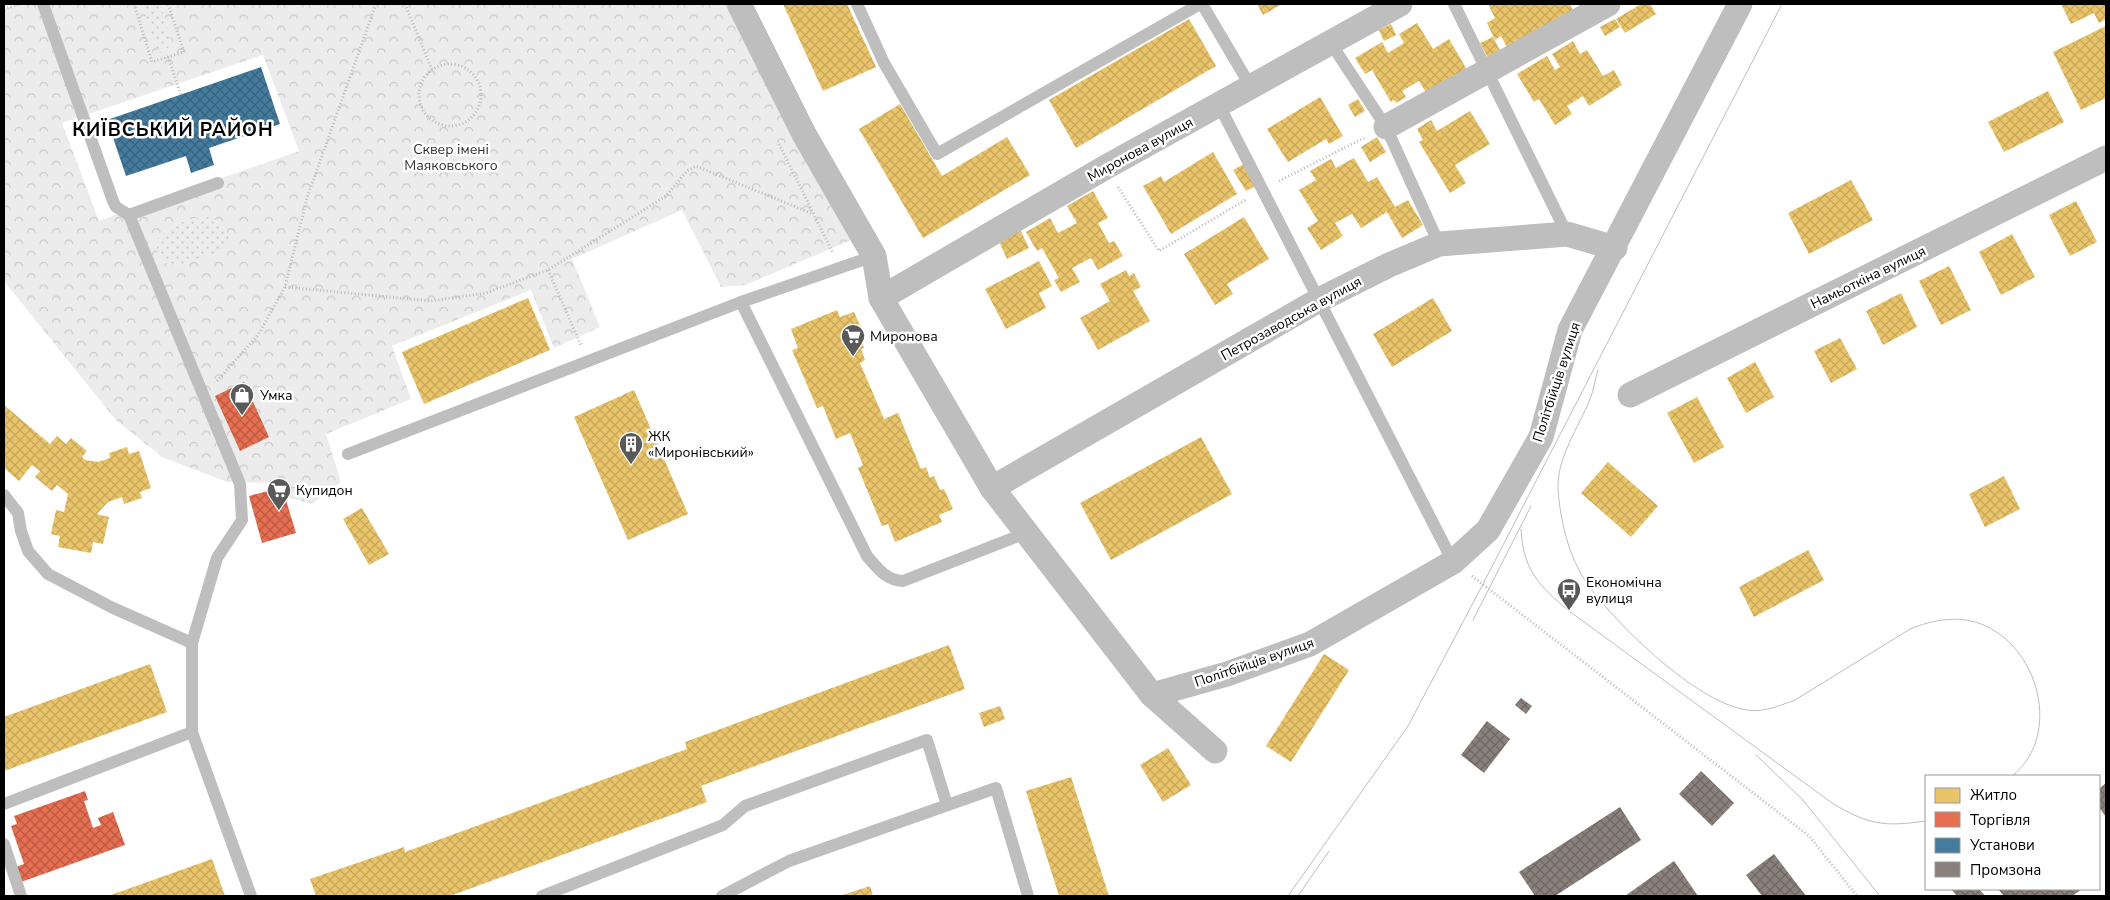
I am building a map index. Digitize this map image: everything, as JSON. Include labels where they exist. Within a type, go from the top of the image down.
[{"type":"street","points":[[739,4],[804,134],[874,256],[881,298],[992,488],[1152,695],[1215,751]]},
{"type":"street","name":"Миронова вулиця","points":[[881,298],[1106,167],[1400,4]]},
{"type":"street","points":[[1386,127],[1608,4]]},
{"type":"street","name":"Політбійців вулиця","points":[[1152,695],[1227,674],[1310,644],[1453,562],[1488,530],[1541,437],[1570,330],[1615,248],[1740,4]]},
{"type":"street","name":"Намьоткіна вулиця","points":[[1630,395],[2106,158]]},
{"type":"street","name":"Петрозаводська вулиця","points":[[992,488],[1319,300],[1389,264],[1439,244],[1566,234],[1615,248]]},
{"type":"lane","points":[[43,4],[113,201],[116,207],[129,215],[240,484],[242,520],[217,558],[192,643],[192,732],[251,896]]},
{"type":"lane","points":[[857,4],[884,63],[938,154],[1201,4],[1251,87]]},
{"type":"lane","points":[[1454,4],[1566,234]]},
{"type":"lane","points":[[1330,42],[1386,127],[1439,244]]},
{"type":"lane","points":[[1219,105],[1453,562]]},
{"type":"lane","points":[[129,215],[218,183]]},
{"type":"lane","points":[[348,454],[741,302],[874,256]]},
{"type":"lane","points":[[741,302],[867,556],[877,568],[892,580],[903,581],[1026,533]]},
{"type":"lane","points":[[4,494],[18,513],[21,531],[28,551],[48,574],[113,608],[192,643]]},
{"type":"lane","points":[[4,804],[192,732]]},
{"type":"lane","points":[[542,896],[723,825],[746,806],[927,740],[947,805]]},
{"type":"lane","points":[[722,896],[789,860],[996,788],[1028,896]]},
{"type":"lane","points":[[4,844],[21,896]]},
{"type":"path","points":[[4,9],[19,4]]},
{"type":"path","points":[[134,4],[152,62],[184,52],[168,4]]},
{"type":"path","points":[[203,396],[258,335],[285,287],[306,198],[376,4]]},
{"type":"path","points":[[405,4],[432,70]]},
{"type":"path","points":[[168,57],[181,95]]},
{"type":"path","points":[[452,64],[462,67],[478,81],[481,91],[480,102],[476,112],[469,120],[449,126],[431,120],[424,113],[420,104],[420,85],[432,70],[452,64]]},
{"type":"path","points":[[1106,167],[1159,251],[1262,190],[1386,127]]},
{"type":"path","points":[[285,287],[431,301],[486,293],[548,270],[666,196],[687,172],[696,166],[813,214]]},
{"type":"path","points":[[548,270],[588,361]]},
{"type":"path","points":[[1453,562],[1809,836],[1857,896]]},
{"type":"green space","name":"Сквер імені Маяковського","points":[[19,4],[142,4],[158,52],[173,46],[160,4],[735,4],[854,239],[745,285],[721,287],[682,210],[572,259],[600,327],[554,348],[531,290],[392,346],[411,399],[326,434],[341,482],[312,504],[289,498],[283,483],[227,482],[162,457],[115,419],[4,281],[4,9]],"holes":[[[263,55],[299,151],[99,221],[62,123]],[[210,216],[221,224],[229,237],[226,247],[221,252],[176,267],[160,260],[155,242],[165,231],[187,220]]]},
{"type":"green space","points":[[142,4],[160,4],[173,46],[157,52]]},
{"type":"green space","points":[[211,216],[221,224],[229,237],[226,247],[221,252],[176,267],[160,260],[155,242],[165,231],[187,220]]},
{"type":"building: Житло","points":[[783,4],[847,4],[876,67],[823,91]]},
{"type":"building: Житло","points":[[1257,4],[1282,4],[1263,15]]},
{"type":"building: Житло","points":[[1488,4],[1570,4],[1576,16],[1509,51],[1501,36],[1495,40],[1487,23],[1495,18]]},
{"type":"building: Житло","points":[[1641,4],[1650,4],[1656,14],[1625,33],[1616,19]]},
{"type":"building: Житло","points":[[2061,4],[2106,4],[2106,19],[2099,23],[2094,13],[2071,24]]},
{"type":"building: Житло","points":[[1189,19],[1216,66],[1076,148],[1049,100]]},
{"type":"building: Житло","points":[[1615,19],[1620,27],[1605,36],[1600,27]]},
{"type":"building: Житло","points":[[1417,23],[1433,49],[1449,39],[1470,75],[1430,99],[1419,81],[1402,91],[1406,97],[1396,103],[1394,100],[1391,102],[1372,70],[1365,74],[1355,58],[1382,42],[1388,53],[1404,43],[1399,34]]},
{"type":"building: Житло","points":[[1391,24],[1396,35],[1384,41],[1379,30]]},
{"type":"building: Житло","points":[[2106,26],[2106,98],[2081,110],[2053,52]]},
{"type":"building: Житло","points":[[1493,37],[1503,56],[1490,62],[1480,43]]},
{"type":"building: Житло","points":[[1573,41],[1580,54],[1587,50],[1603,76],[1614,70],[1622,85],[1589,106],[1583,96],[1567,106],[1572,114],[1555,125],[1539,99],[1534,102],[1517,74],[1547,56],[1555,70],[1560,67],[1552,54]]},
{"type":"building: Житло","points":[[2048,91],[2064,122],[2004,152],[1988,122]]},
{"type":"building: Житло","points":[[1320,97],[1343,136],[1329,144],[1326,139],[1288,162],[1267,129]]},
{"type":"building: Житло","points":[[1358,99],[1365,111],[1355,117],[1348,105]]},
{"type":"building: Житло","points":[[900,104],[942,176],[1007,137],[1030,175],[923,238],[859,129]]},
{"type":"building: Житло","points":[[1470,111],[1490,144],[1455,165],[1466,183],[1450,193],[1419,142],[1423,140],[1417,129],[1431,120],[1437,131]]},
{"type":"building: Житло","points":[[1377,137],[1386,152],[1370,162],[1361,147]]},
{"type":"building: Житло","points":[[1213,152],[1237,194],[1171,234],[1143,186],[1161,176],[1164,182]]},
{"type":"building: Житло","points":[[1354,158],[1368,182],[1377,177],[1395,207],[1408,200],[1423,225],[1402,238],[1387,212],[1361,228],[1352,214],[1335,223],[1343,236],[1321,250],[1307,228],[1318,221],[1299,190],[1316,180],[1310,171],[1331,159],[1336,168]]},
{"type":"building: Житло","points":[[1244,164],[1257,185],[1246,191],[1233,170]]},
{"type":"building: Житло","points":[[1851,180],[1873,220],[1809,254],[1788,213]]},
{"type":"building: Житло","points":[[1093,191],[1108,218],[1098,223],[1109,243],[1114,241],[1123,256],[1098,270],[1091,258],[1072,268],[1080,282],[1061,292],[1054,280],[1059,278],[1042,248],[1037,251],[1026,232],[1050,218],[1058,233],[1077,223],[1067,206]]},
{"type":"building: Житло","points":[[2076,201],[2097,242],[2070,256],[2049,215]]},
{"type":"building: Житло","points":[[1244,217],[1269,259],[1227,284],[1233,294],[1215,305],[1184,254]]},
{"type":"building: Житло","points":[[1018,225],[1029,248],[1007,259],[996,235]]},
{"type":"building: Житло","points":[[2012,234],[2035,277],[2001,295],[1979,252]]},
{"type":"building: Житло","points":[[1039,261],[1052,286],[1039,293],[1046,308],[1006,329],[985,289]]},
{"type":"building: Житло","points":[[1949,266],[1971,310],[1941,325],[1919,281]]},
{"type":"building: Житло","points":[[1126,270],[1129,276],[1134,273],[1141,287],[1133,291],[1150,321],[1098,350],[1080,318],[1110,301],[1100,284]]},
{"type":"building: Житло","points":[[1901,293],[1917,327],[1883,345],[1866,311]]},
{"type":"building: Житло","points":[[528,298],[550,350],[424,404],[402,352]]},
{"type":"building: Житло","points":[[1433,298],[1452,331],[1392,367],[1373,334]]},
{"type":"building: Житло","points":[[837,310],[840,317],[854,312],[863,332],[859,334],[864,348],[861,349],[865,360],[860,363],[884,419],[898,413],[921,469],[926,467],[930,478],[934,476],[940,490],[944,489],[953,509],[939,515],[942,522],[895,542],[888,524],[882,526],[858,468],[863,465],[850,433],[836,439],[823,406],[817,408],[792,350],[798,348],[791,329]]},
{"type":"building: Житло","points":[[1840,338],[1857,369],[1831,383],[1814,351]]},
{"type":"building: Житло","points":[[1755,362],[1774,397],[1746,413],[1727,378]]},
{"type":"building: Житло","name":"ЖК «Миронівський»","points":[[634,390],[688,514],[628,540],[574,417]]},
{"type":"building: Житло","points":[[1697,397],[1724,447],[1694,463],[1667,413]]},
{"type":"building: Житло","points":[[4,405],[50,444],[57,436],[66,444],[71,438],[87,451],[82,457],[85,460],[98,462],[110,458],[109,453],[127,447],[129,454],[139,451],[151,488],[140,492],[142,498],[124,504],[122,497],[108,502],[97,514],[109,517],[103,544],[93,542],[91,553],[58,547],[60,536],[51,534],[56,510],[64,512],[68,494],[57,485],[52,491],[35,477],[40,471],[32,465],[19,481],[4,468]]},
{"type":"building: Житло","points":[[1201,437],[1232,494],[1111,560],[1080,503]]},
{"type":"building: Житло","points":[[1608,462],[1658,506],[1631,537],[1581,493]]},
{"type":"building: Житло","points":[[2004,476],[2020,509],[1985,527],[1969,494]]},
{"type":"building: Житло","points":[[362,508],[389,554],[369,565],[343,519]]},
{"type":"building: Житло","points":[[1808,550],[1824,580],[1754,617],[1739,587]]},
{"type":"building: Житло","points":[[949,645],[965,689],[701,786],[707,802],[450,896],[316,896],[310,879],[404,847],[405,852],[687,749],[685,742]]},
{"type":"building: Житло","points":[[1324,654],[1349,670],[1291,762],[1266,746]]},
{"type":"building: Житло","points":[[150,664],[167,712],[4,771],[4,717]]},
{"type":"building: Житло","points":[[1000,706],[1005,719],[984,727],[979,713]]},
{"type":"building: Житло","points":[[1168,748],[1191,785],[1163,802],[1140,765]]},
{"type":"building: Житло","points":[[1071,777],[1109,896],[1059,896],[1026,791]]},
{"type":"building: Житло","points":[[212,859],[225,896],[108,896]]},
{"type":"building: Житло","points":[[870,886],[873,896],[840,896]]},
{"type":"building: Торгівля","name":"Умка","points":[[244,382],[269,437],[240,451],[215,396]]},
{"type":"building: Торгівля","points":[[282,487],[296,533],[262,543],[249,496]]},
{"type":"building: Торгівля","points":[[85,791],[88,800],[84,801],[93,828],[101,825],[98,818],[113,812],[125,845],[21,882],[16,867],[24,864],[11,826],[17,824],[14,816]]},
{"type":"building: Установи","points":[[261,67],[280,124],[209,148],[214,165],[191,173],[186,156],[126,176],[107,120]]},
{"type":"building: Промзона","points":[[1521,698],[1532,706],[1526,714],[1515,705]]},
{"type":"building: Промзона","points":[[1487,721],[1510,739],[1484,773],[1461,755]]},
{"type":"building: Промзона","points":[[1701,771],[1734,803],[1712,826],[1679,794]]},
{"type":"building: Промзона","points":[[2106,783],[2106,817],[2100,808],[2100,788]]},
{"type":"building: Промзона","points":[[1620,807],[1641,840],[1555,896],[1535,896],[1519,872]]},
{"type":"building: Промзона","points":[[1774,854],[1806,896],[1762,896],[1746,875]]},
{"type":"building: Промзона","points":[[1674,861],[1698,896],[1625,896]]},
{"type":"building: Промзона","points":[[1952,890],[1980,890],[1985,896],[1957,896]]},
{"type":"building: Промзона","points":[[1999,890],[2081,890],[2072,896],[2004,896]]},
{"type":"tram line","points":[[1288,896],[1408,726],[1782,4]]},
{"type":"tram line","points":[[1598,370],[1591,396],[1561,465],[1558,488],[1561,513],[1567,539],[1581,574],[1601,602],[1638,641],[1683,678],[1705,693],[1727,704],[1753,711],[1772,708],[1795,700],[1910,629],[1927,623],[1954,619],[1981,624],[2001,635],[2017,651],[2030,671],[2037,693],[2040,716],[2037,738],[2028,759],[2013,775]]},
{"type":"tram line","points":[[1473,620],[1531,506]]},
{"type":"tram line","points":[[1521,529],[1522,543],[1529,566],[1541,585],[1558,602],[1832,803],[1856,816],[1877,823],[1899,824],[1925,821]]},
{"type":"tram line","points":[[1756,755],[1802,799],[1880,896]]},
{"type":"tram line","points":[[1298,896],[1329,851]]},
{"type":"place","name":"Миронова","points":[[853,357]]},
{"type":"place","name":"Умка","points":[[242,416]]},
{"type":"place","name":"ЖК «Миронівський»","points":[[631,465]]},
{"type":"place","name":"Купидон","points":[[279,511]]},
{"type":"place","name":"Економічна вулиця","points":[[1569,611]]},
{"type":"district","name":"КИЇВСЬКИЙ РАЙОН","points":[[173,129]]}]
